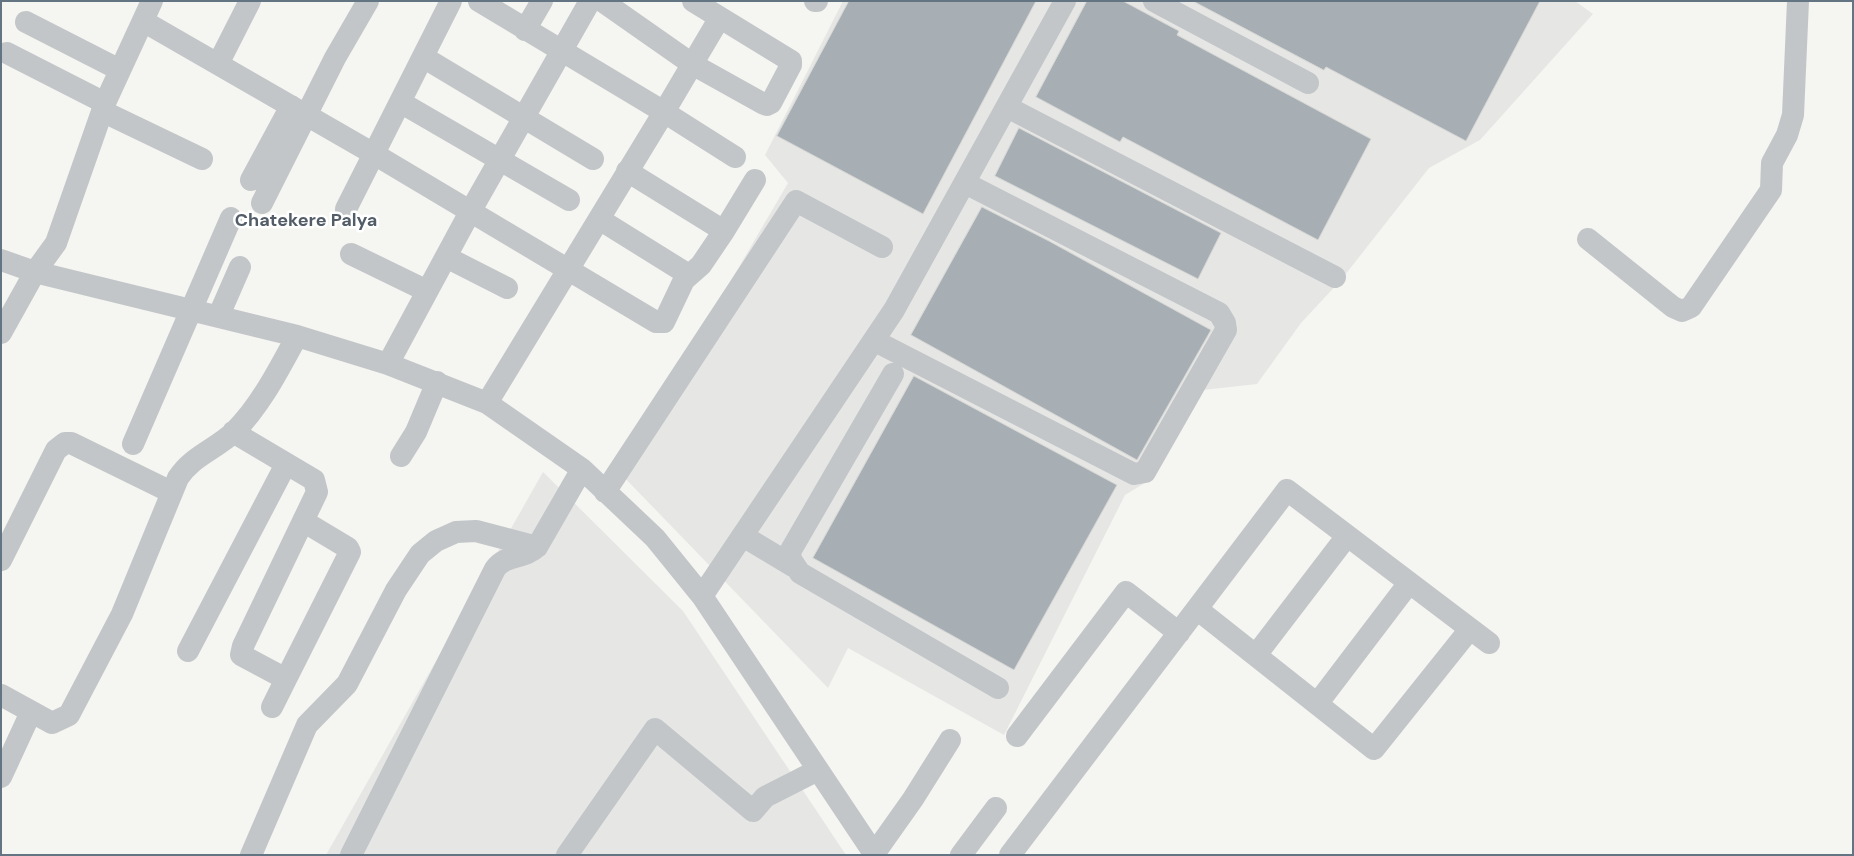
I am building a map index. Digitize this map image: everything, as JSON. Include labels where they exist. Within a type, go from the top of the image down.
[{"type":"street","points":[[218,64],[250,1]]},
{"type":"street","points":[[250,180],[299,110],[368,1]]},
{"type":"street","points":[[346,209],[451,1]]},
{"type":"street","points":[[479,1],[735,157]]},
{"type":"street","points":[[526,30],[542,1]]},
{"type":"street","points":[[388,364],[470,212],[590,1]]},
{"type":"street","points":[[602,1],[692,64],[767,105],[771,102],[791,65],[791,61],[719,19],[693,1]]},
{"type":"street","points":[[702,596],[875,341],[1065,1]]},
{"type":"street","points":[[1154,1],[1308,83]]},
{"type":"street","points":[[1588,238],[1673,307],[1682,311],[1691,307],[1771,190],[1772,163],[1787,135],[1793,115],[1798,1]]},
{"type":"street","points":[[1,333],[35,272],[56,243],[104,107],[147,11],[218,64],[374,154],[566,270],[661,324],[664,322],[689,275],[701,265],[755,180]]},
{"type":"street","points":[[487,403],[719,19]]},
{"type":"street","points":[[26,22],[120,70]]},
{"type":"street","points":[[7,53],[202,159]]},
{"type":"street","points":[[423,56],[525,116],[593,159]]},
{"type":"street","points":[[400,102],[569,200]]},
{"type":"street","points":[[1007,107],[1335,277]]},
{"type":"street","points":[[262,203],[299,110]]},
{"type":"street","points":[[628,171],[724,231]]},
{"type":"street","points":[[875,341],[1134,474],[1146,472],[1226,330],[1225,322],[1219,313],[965,183]]},
{"type":"street","points":[[605,492],[796,201],[882,247]]},
{"type":"street","points":[[133,444],[230,218]]},
{"type":"street","points":[[598,219],[689,275]]},
{"type":"street","points":[[352,254],[427,291]]},
{"type":"street","points":[[446,257],[507,288]]},
{"type":"street","points":[[1,260],[35,272],[220,315],[297,336],[388,364],[487,403],[582,469],[655,538],[702,596],[875,854],[913,800],[950,740]]},
{"type":"street","points":[[220,315],[240,266]]},
{"type":"street","points":[[1,695],[52,724],[66,717],[71,712],[122,614],[171,492],[184,468],[193,459],[233,432],[264,393],[297,336]]},
{"type":"street","points":[[793,566],[790,558],[791,550],[892,374]]},
{"type":"street","points":[[401,456],[416,432],[436,382]]},
{"type":"street","points":[[233,432],[314,480],[317,486],[317,492],[243,646],[241,655],[286,679]]},
{"type":"street","points":[[1,560],[56,450],[65,443],[71,443],[171,492]]},
{"type":"street","points":[[188,650],[286,464]]},
{"type":"street","points":[[351,855],[495,569],[506,559],[527,554],[537,547],[582,469]]},
{"type":"street","points":[[1010,855],[1287,490],[1489,643]]},
{"type":"street","points":[[272,707],[350,552],[348,548],[303,521]]},
{"type":"street","points":[[251,855],[307,726],[347,684],[396,590],[420,554],[436,541],[456,532],[476,532],[537,547]]},
{"type":"street","points":[[743,536],[793,566],[800,573],[998,688]]},
{"type":"street","points":[[1256,655],[1347,536]]},
{"type":"street","points":[[1317,704],[1409,583]]},
{"type":"street","points":[[1017,736],[1126,592],[1179,633]]},
{"type":"street","points":[[1197,608],[1374,749],[1470,629]]},
{"type":"street","points":[[1,777],[32,712]]},
{"type":"street","points":[[567,855],[655,729],[752,811],[766,797],[818,770]]},
{"type":"street","points":[[961,855],[996,808]]},
{"type":"shaded area","points":[[843,1],[1575,1],[1593,14],[1480,140],[1429,168],[1341,280],[1301,323],[1257,384],[1203,390],[1148,481],[1125,495],[1004,735],[848,648],[828,688],[619,472],[788,183],[765,155]]},
{"type":"shaded area","points":[[543,472],[683,611],[846,855],[326,855]]},
{"type":"building","points":[[849,1],[1036,1],[923,214],[777,136]]},
{"type":"building","points":[[1087,1],[1123,1],[1179,31],[1177,35],[1371,139],[1318,240],[1123,137],[1120,142],[1036,97]]},
{"type":"building","points":[[1193,1],[1540,1],[1466,141],[1326,67],[1324,70]]},
{"type":"building","points":[[1019,128],[1221,233],[1198,279],[995,176]]},
{"type":"building","points":[[982,207],[1049,241],[1211,330],[1137,460],[911,335]]},
{"type":"building","points":[[914,376],[1117,485],[1014,670],[813,558]]},
{"type":"district","name":"Chatekere Palya","points":[[306,221]]}]
